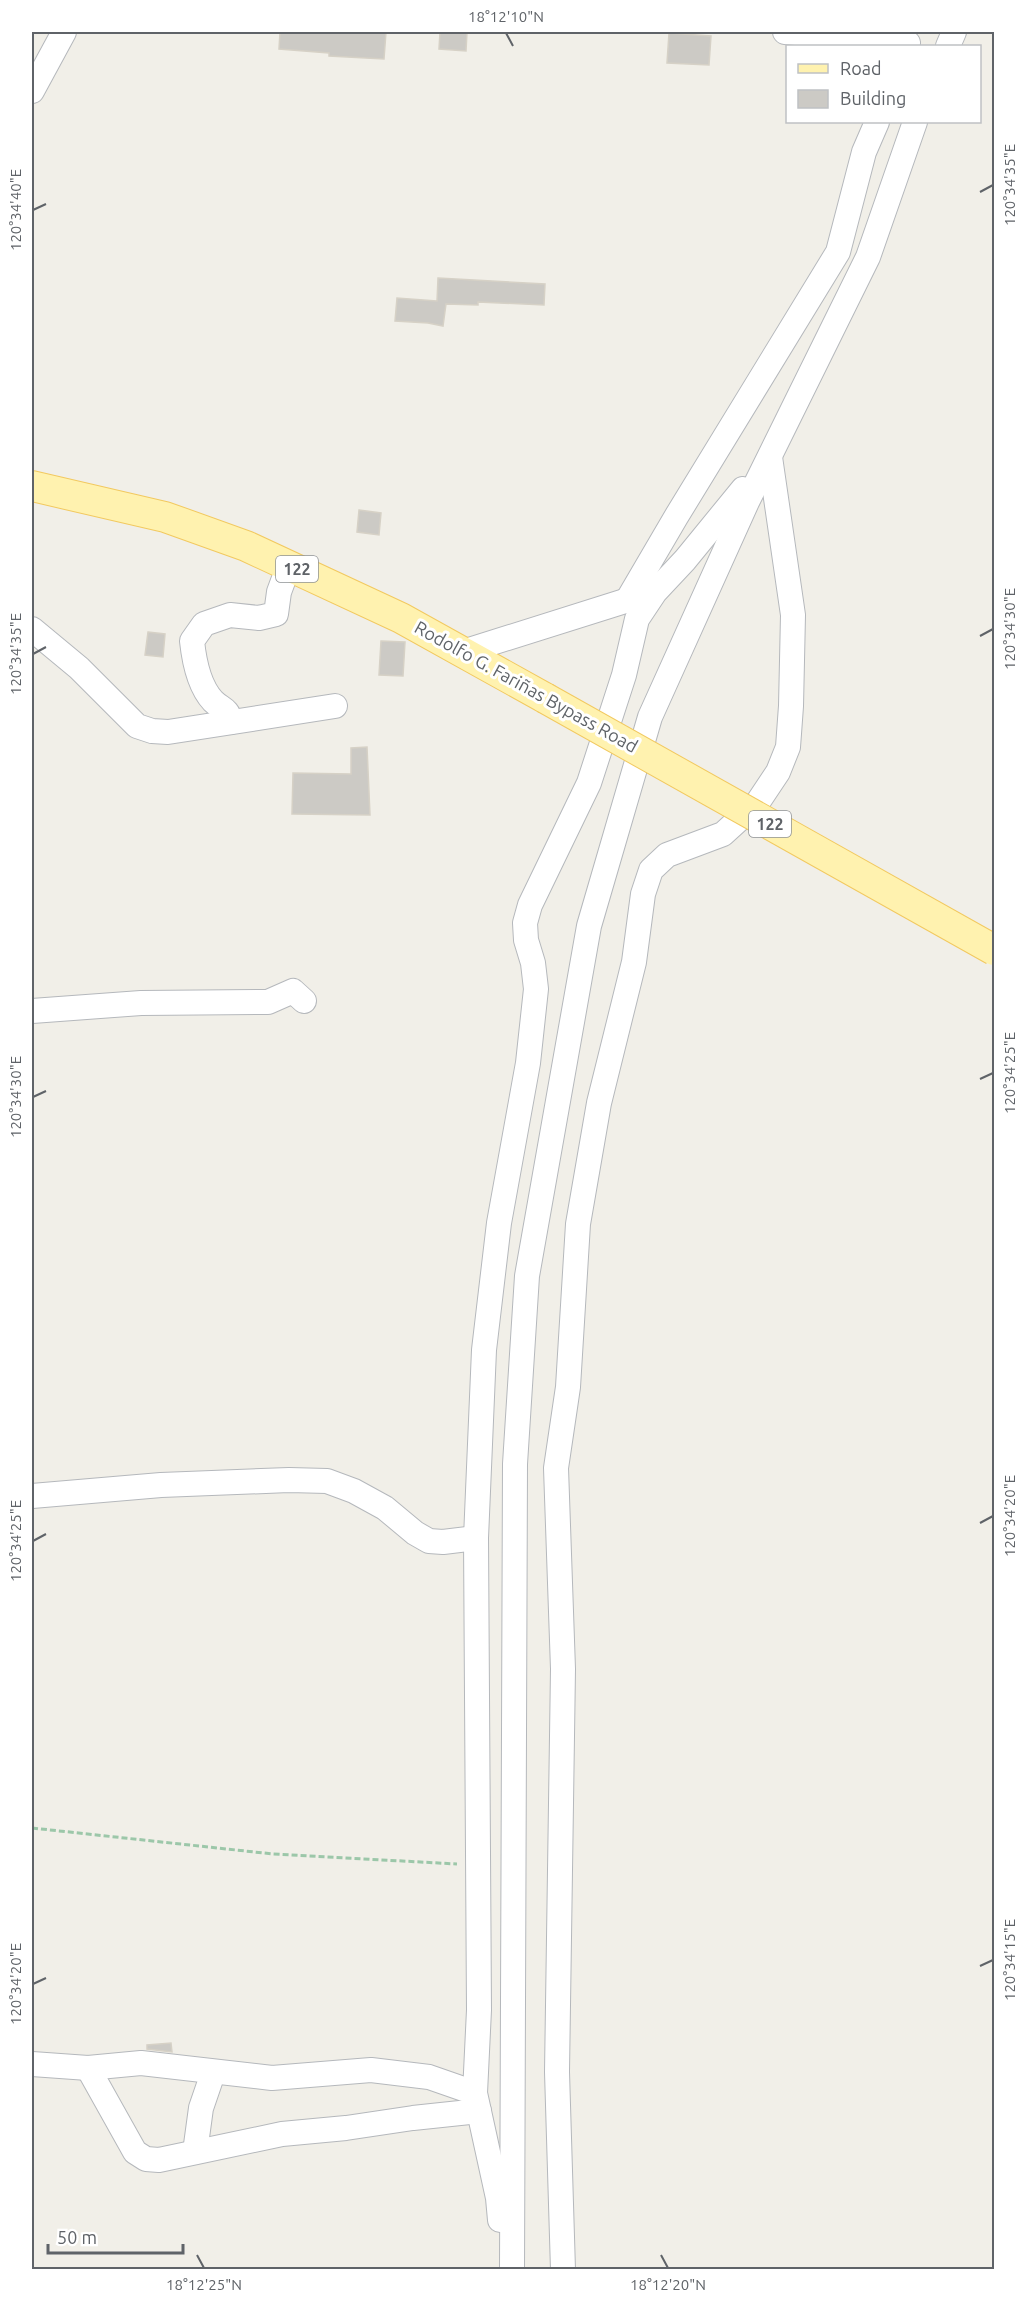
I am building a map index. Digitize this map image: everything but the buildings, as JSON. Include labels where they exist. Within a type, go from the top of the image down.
[{"type":"main road","name":"Rodolfo G. Fariñas Bypass Road","points":[[32,486],[165,517],[246,546],[401,618],[994,950]]},
{"type":"street","points":[[32,90],[64,32]]},
{"type":"street","points":[[785,32],[910,40]]},
{"type":"street","points":[[628,599],[838,252],[864,152],[877,123]]},
{"type":"street","points":[[510,2259],[515,1464],[527,1276],[589,926],[647,728],[742,513],[868,257],[915,123]]},
{"type":"street","points":[[510,2259],[477,2102],[479,2010],[476,1538],[484,1350],[499,1223],[528,1063],[536,989],[534,963],[526,940],[525,923],[530,906],[590,783],[624,675],[637,619],[655,592],[685,560],[770,457]]},
{"type":"street","points":[[563,2270],[557,2072],[563,1669],[556,1468],[568,1387],[578,1224],[599,1103],[634,962],[643,894],[651,870],[667,855],[723,834],[758,802],[778,772],[788,747],[793,615],[770,457]]},
{"type":"street","points":[[231,722],[226,709],[213,701],[204,685],[197,669],[192,641],[204,624],[230,615],[259,618],[276,614],[279,592],[289,565]]},
{"type":"street","points":[[463,652],[655,592]]},
{"type":"street","points":[[32,629],[79,668],[137,726],[152,731],[168,732],[334,706]]},
{"type":"street","points":[[32,1011],[141,1003],[268,1002],[293,991],[304,1001]]},
{"type":"street","points":[[32,1496],[172,1485],[289,1480],[327,1481],[354,1491],[385,1508],[415,1533],[429,1541],[443,1542],[476,1538]]},
{"type":"street","points":[[32,2064],[88,2068],[141,2063],[272,2078],[371,2070],[429,2077],[477,2102]]},
{"type":"street","points":[[88,2068],[135,2152],[146,2159],[159,2160],[282,2134],[477,2102]]},
{"type":"street","points":[[195,2152],[201,2108],[213,2073]]},
{"type":"path","points":[[32,1828],[273,1854],[478,1865]]}]
